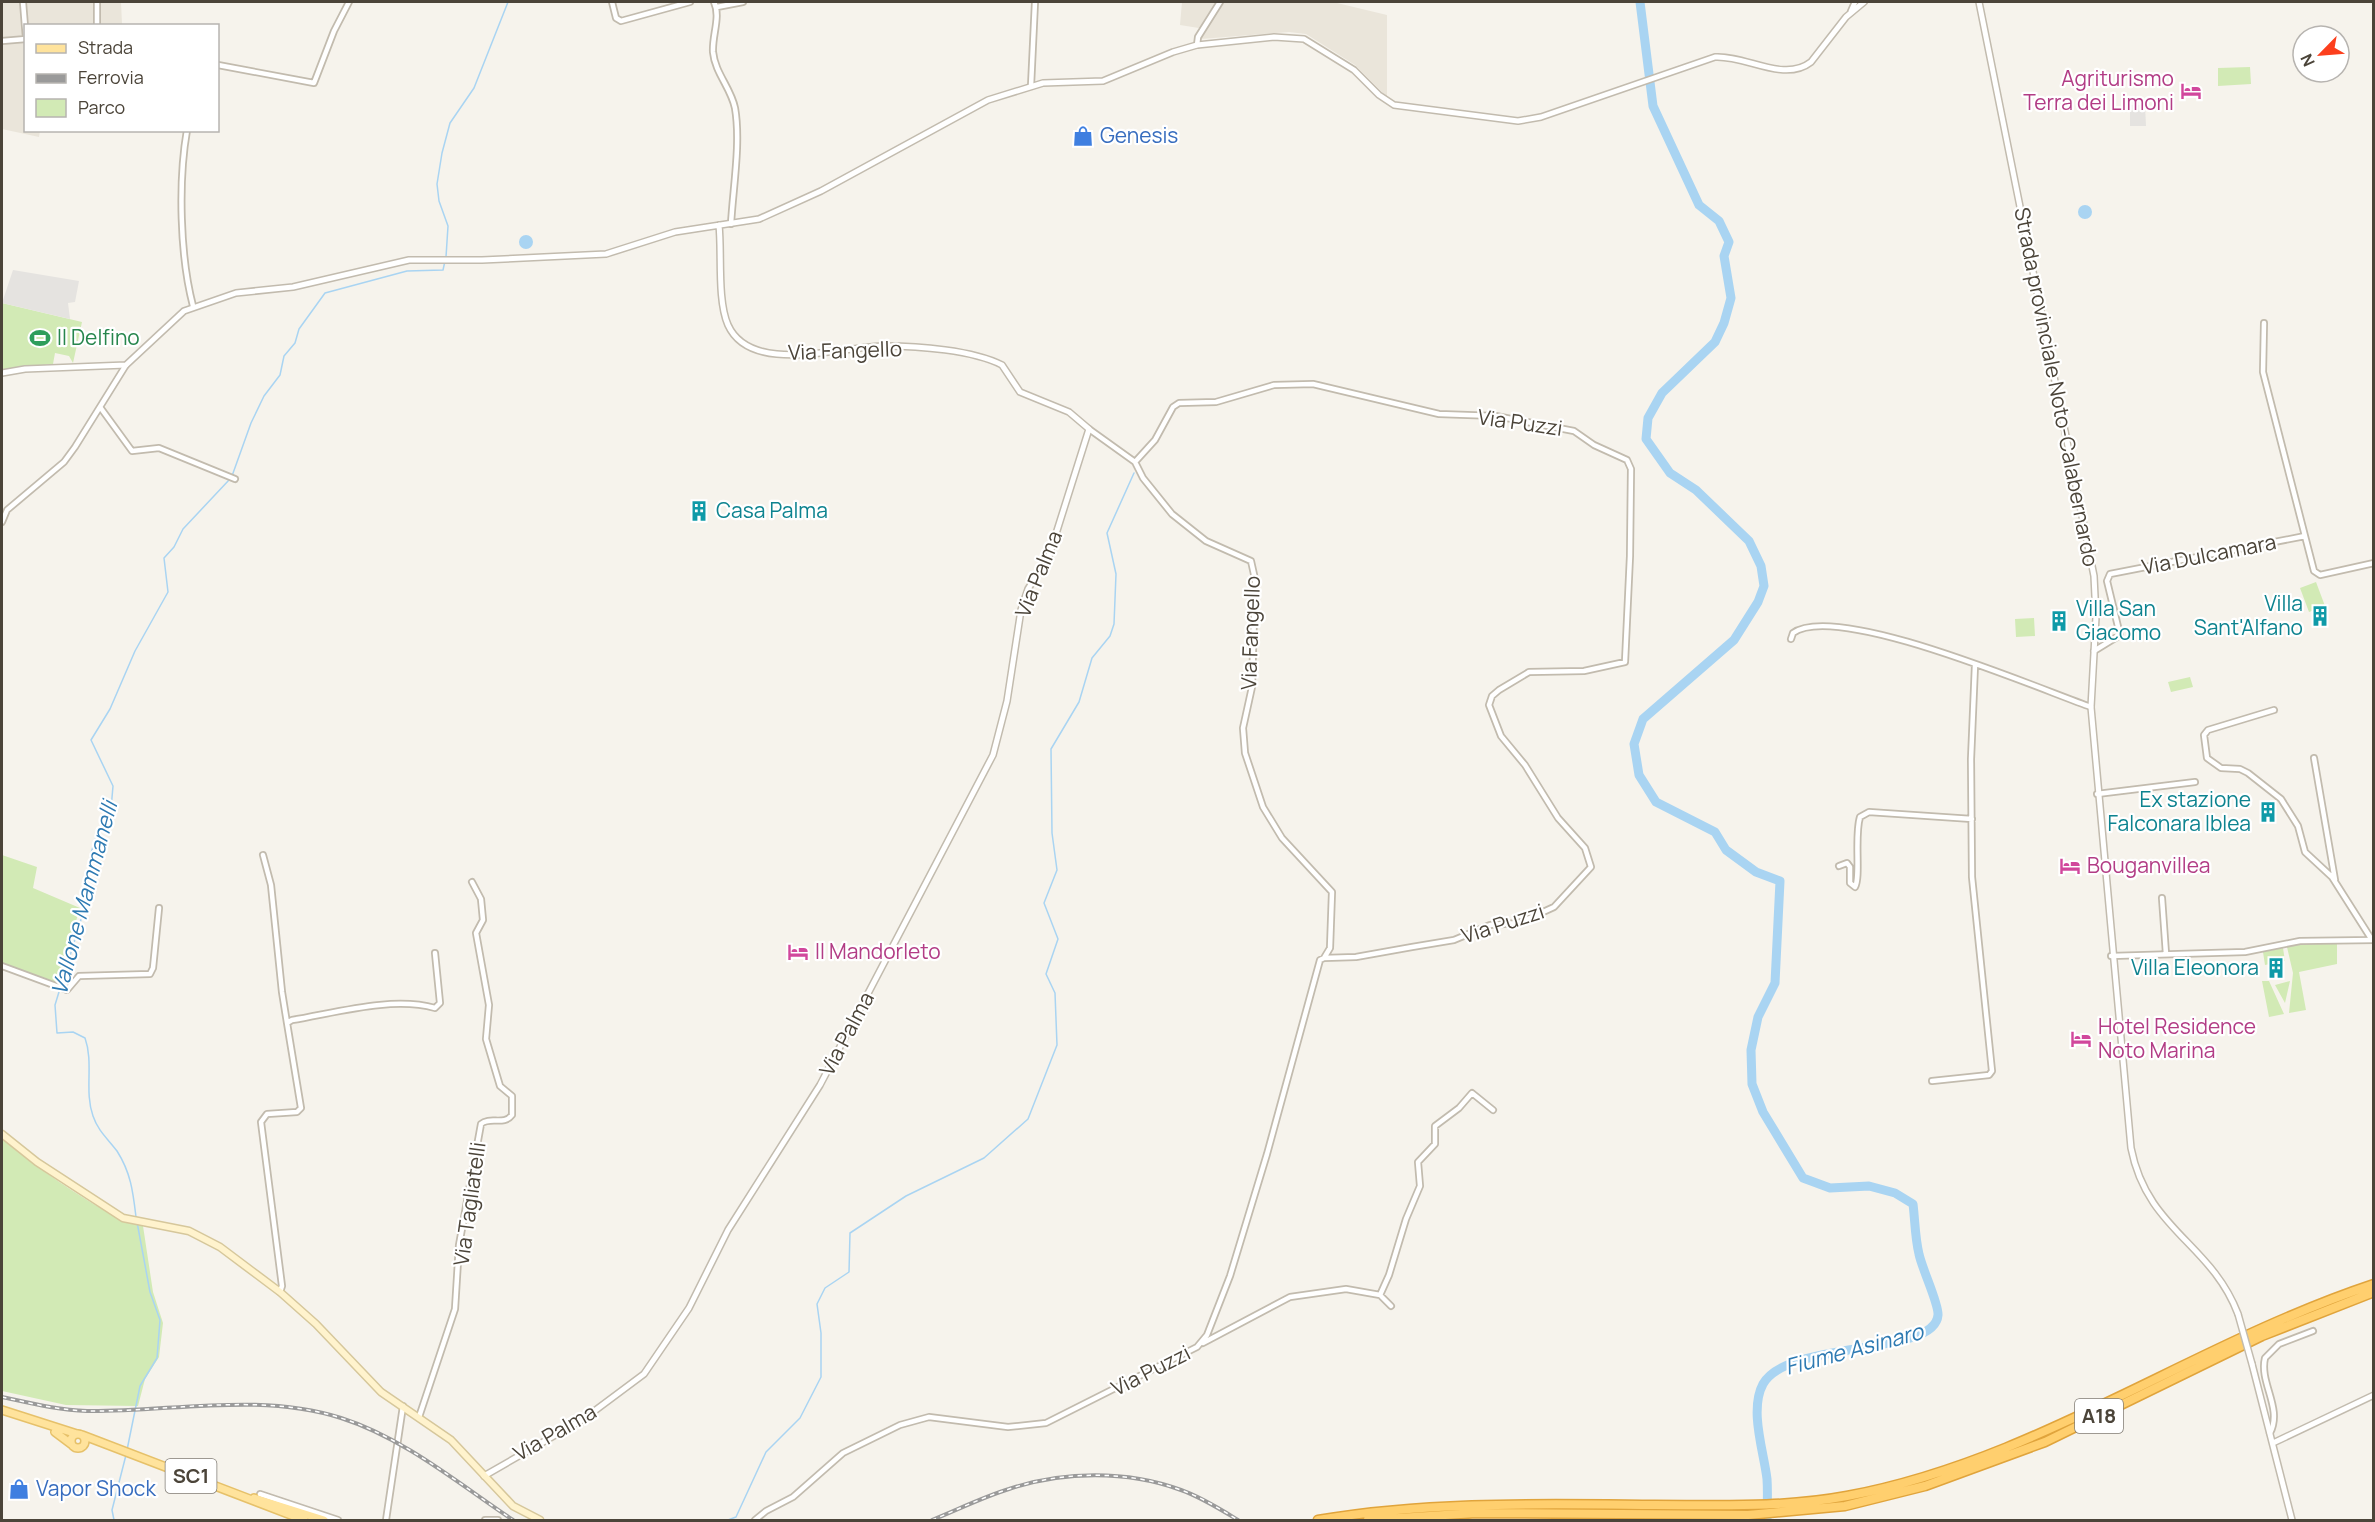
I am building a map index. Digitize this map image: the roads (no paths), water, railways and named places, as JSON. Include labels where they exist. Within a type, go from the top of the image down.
[{"type":"highway","name":"A18","points":[[1815,1506],[1973,1462],[2045,1432],[2259,1329],[2373,1284]]},
{"type":"highway","name":"A18","points":[[1368,1521],[1476,1513],[1592,1509],[1747,1505],[1815,1506],[1925,1486],[1991,1464],[2045,1442],[2262,1336],[2373,1292]]},
{"type":"highway","name":"A18","points":[[1318,1521],[1414,1508],[1592,1509]]},
{"type":"main road","points":[[2,1134],[37,1162],[113,1212],[137,1222],[177,1228],[207,1239],[280,1292],[316,1324],[360,1373],[450,1440],[513,1506],[540,1521]]},
{"type":"main road","points":[[2,1412],[80,1435],[118,1451]]},
{"type":"main road","points":[[2,1412],[55,1432],[76,1448],[118,1451]]},
{"type":"main road","points":[[71,1444],[72,1438],[80,1435]]},
{"type":"main road","points":[[80,1435],[85,1442],[81,1447]]},
{"type":"main road","name":"SC1","points":[[118,1451],[246,1496],[304,1521]]},
{"type":"main road","name":"SC1","points":[[246,1496],[274,1503],[324,1521]]},
{"type":"street","points":[[23,2],[25,24]]},
{"type":"street","points":[[97,2],[97,24]]},
{"type":"street","points":[[219,65],[314,83],[331,38],[350,2]]},
{"type":"street","points":[[612,2],[616,18],[621,21],[690,2]]},
{"type":"street","points":[[714,2],[717,8],[713,52],[718,71],[735,105],[736,129],[731,224]]},
{"type":"street","points":[[717,8],[743,2]]},
{"type":"street","points":[[1032,86],[1035,2]]},
{"type":"street","points":[[1197,45],[1198,37],[1220,2]]},
{"type":"street","points":[[2,373],[25,369],[126,364],[133,361],[168,324],[193,306],[237,293],[293,287],[410,260],[541,259],[606,254],[675,232],[731,224],[773,214],[988,100],[1042,83],[1103,81],[1197,45],[1274,37],[1298,37],[1337,58],[1394,105],[1518,121],[1541,117],[1670,71],[1724,56],[1781,69],[1798,69],[1811,62],[1851,11],[1855,2]]},
{"type":"street","points":[[1851,11],[1864,2]]},
{"type":"street","name":"Strada provinciale Noto-Calabernardo","points":[[1979,2],[2094,576],[2096,596],[2091,707],[2111,956],[2124,1093],[2135,1171],[2150,1201],[2162,1217],[2220,1276],[2238,1314],[2270,1433]]},
{"type":"street","points":[[2,41],[24,39]]},
{"type":"street","points":[[187,132],[181,175],[186,269],[193,306]]},
{"type":"street","name":"Via Fangello","points":[[719,225],[725,317],[736,336],[748,346],[766,352],[795,353],[887,346],[977,356],[1002,365],[1014,387],[1025,395],[1069,412],[1135,462],[1143,478],[1172,514],[1206,542],[1245,557],[1253,566],[1255,579],[1252,687],[1243,728],[1245,753],[1263,807],[1282,838],[1332,892],[1330,948],[1324,958]]},
{"type":"street","points":[[2264,323],[2265,382],[2305,536]]},
{"type":"street","points":[[2,522],[7,510],[19,498],[64,462],[126,364]]},
{"type":"street","name":"Via Puzzi","points":[[755,1521],[766,1511],[793,1497],[843,1453],[900,1425],[929,1417],[1008,1427],[1046,1423],[1164,1365],[1203,1342],[1230,1276],[1267,1154],[1318,966],[1324,958],[1356,957],[1454,940],[1490,925],[1519,923],[1554,907],[1591,867],[1585,848],[1558,818],[1526,765],[1501,736],[1489,705],[1499,690],[1529,672],[1584,671],[1625,662],[1630,556],[1630,464],[1623,457],[1594,445],[1574,431],[1496,416],[1439,414],[1313,384],[1297,383],[1274,385],[1216,402],[1179,402],[1173,407],[1155,440],[1135,462]]},
{"type":"street","points":[[100,407],[132,451],[159,448],[235,479]]},
{"type":"street","name":"Via Palma","points":[[484,1476],[585,1418],[644,1374],[689,1308],[728,1230],[820,1085],[993,755],[1007,701],[1021,610],[1028,589],[1045,567],[1050,556],[1089,429]]},
{"type":"street","name":"Via Dulcamara","points":[[2094,651],[2120,635],[2107,581],[2110,574],[2305,536],[2314,571],[2320,575],[2373,563]]},
{"type":"street","points":[[1791,639],[1793,633],[1807,626],[1856,628],[1897,638],[2091,707]]},
{"type":"street","points":[[1932,1081],[1989,1075],[1992,1071],[1972,877],[1975,665]]},
{"type":"street","points":[[2274,710],[2208,730],[2204,735],[2207,758],[2221,768],[2240,769],[2248,773],[2281,799],[2298,826],[2305,852],[2336,882],[2373,940]]},
{"type":"street","points":[[2332,877],[2312,758],[2336,882]]},
{"type":"street","points":[[2097,794],[2195,782]]},
{"type":"street","points":[[1839,866],[1847,863],[1850,867],[1850,883],[1855,887],[1858,879],[1855,842],[1858,825],[1860,817],[1869,812],[1972,819]]},
{"type":"street","points":[[263,855],[271,885],[282,992],[301,1108],[297,1112],[267,1114],[261,1122],[282,1286],[280,1292]]},
{"type":"street","name":"Via Tagliatelli","points":[[419,1417],[455,1309],[460,1265],[459,1245],[481,1124],[485,1121],[508,1120],[512,1115],[512,1096],[500,1086],[486,1039],[489,1005],[476,933],[483,920],[481,899],[472,882]]},
{"type":"street","points":[[2162,898],[2166,954]]},
{"type":"street","points":[[2,966],[64,990],[70,989],[79,976],[150,974],[153,968],[159,908]]},
{"type":"street","points":[[2111,956],[2263,950],[2300,941],[2323,939],[2373,940]]},
{"type":"street","points":[[287,1023],[292,1020],[396,1004],[419,1004],[435,1008],[440,1003],[435,954]]},
{"type":"street","points":[[1380,1295],[1420,1186],[1418,1162],[1436,1142],[1435,1126],[1459,1108],[1472,1093],[1493,1110]]},
{"type":"street","points":[[1203,1342],[1290,1297],[1346,1289],[1380,1295],[1391,1306]]},
{"type":"street","points":[[2292,1521],[2270,1433],[2275,1424],[2274,1410],[2264,1364],[2265,1358],[2279,1344],[2313,1331]]},
{"type":"street","points":[[2272,1443],[2373,1395]]},
{"type":"street","points":[[386,1521],[403,1406]]},
{"type":"street","points":[[260,1494],[338,1521]]},
{"type":"street","points":[[485,1521],[498,1521]]},
{"type":"water","points":[[2085,205],[2090,207],[2092,212],[2090,217],[2085,219],[2080,217],[2078,212],[2080,207]]},
{"type":"water","points":[[526,235],[531,237],[533,242],[531,247],[526,249],[521,247],[519,242],[521,237]]},
{"type":"waterway","points":[[446,257],[448,226],[439,201],[437,184],[442,153],[450,123],[474,88],[508,2]]},
{"type":"waterway","name":"Fiume Asinaro","points":[[1640,2],[1653,106],[1699,205],[1719,221],[1729,242],[1724,256],[1731,298],[1724,323],[1715,342],[1662,393],[1648,418],[1646,439],[1670,473],[1696,490],[1749,541],[1761,566],[1764,586],[1758,602],[1734,640],[1643,719],[1634,744],[1639,775],[1656,802],[1715,832],[1726,850],[1756,872],[1780,881],[1775,983],[1758,1017],[1751,1050],[1752,1084],[1763,1112],[1803,1178],[1830,1188],[1869,1186],[1895,1193],[1913,1204],[1919,1254],[1938,1310],[1938,1315],[1931,1328],[1913,1337],[1800,1360],[1778,1370],[1763,1384],[1759,1394],[1757,1418],[1767,1479],[1767,1520]]},
{"type":"waterway","name":"Vallone Mammanelli","points":[[232,476],[251,423],[264,396],[280,375],[284,356],[295,343],[299,329],[325,293],[407,271],[443,270],[445,261]]},
{"type":"waterway","points":[[728,1520],[736,1517],[766,1452],[800,1418],[821,1377],[821,1333],[817,1304],[825,1288],[849,1272],[850,1233],[906,1196],[984,1158],[1028,1119],[1057,1045],[1055,993],[1046,974],[1058,939],[1044,903],[1057,870],[1052,833],[1051,749],[1079,702],[1092,658],[1110,636],[1114,624],[1116,574],[1107,533],[1134,473]]},
{"type":"waterway","name":"Vallone Mammanelli","points":[[136,1217],[125,1167],[117,1151],[98,1126],[90,1106],[89,1057],[85,1038],[73,1032],[57,1033],[55,1005],[83,913],[91,853],[98,831],[111,809],[113,786],[91,740],[110,709],[135,651],[168,592],[164,558],[174,547],[183,529],[229,480]]},
{"type":"waterway","name":"Vallone Mammanelli","points":[[127,1450],[140,1386],[157,1358],[160,1320],[150,1292],[137,1222]]},
{"type":"waterway","name":"Vallone Mammanelli","points":[[114,1520],[112,1510],[126,1455]]},
{"type":"railway","points":[[2,1397],[55,1408],[87,1411],[215,1405],[279,1406],[310,1410],[341,1418],[387,1437],[430,1463],[513,1520]]},
{"type":"railway","points":[[932,1520],[990,1496],[1030,1483],[1095,1475],[1160,1483],[1196,1496],[1238,1520]]},
{"type":"place","name":"Agriturismo Terra dei Limoni","points":[[2191,91]]},
{"type":"place","name":"Genesis","points":[[1083,136]]},
{"type":"place","name":"Il Delfino","points":[[40,338]]},
{"type":"place","name":"Casa Palma","points":[[699,511]]},
{"type":"place","name":"Villa Sant'Alfano","points":[[2320,616]]},
{"type":"place","name":"Villa San Giacomo","points":[[2059,621]]},
{"type":"place","name":"Ex stazione Falconara Iblea","points":[[2268,812]]},
{"type":"place","name":"Bouganvillea","points":[[2070,866]]},
{"type":"place","name":"Il Mandorleto","points":[[798,952]]},
{"type":"place","name":"Villa Eleonora","points":[[2276,968]]},
{"type":"place","name":"Hotel Residence Noto Marina","points":[[2081,1039]]},
{"type":"place","name":"Vapor Shock","points":[[19,1489]]}]
